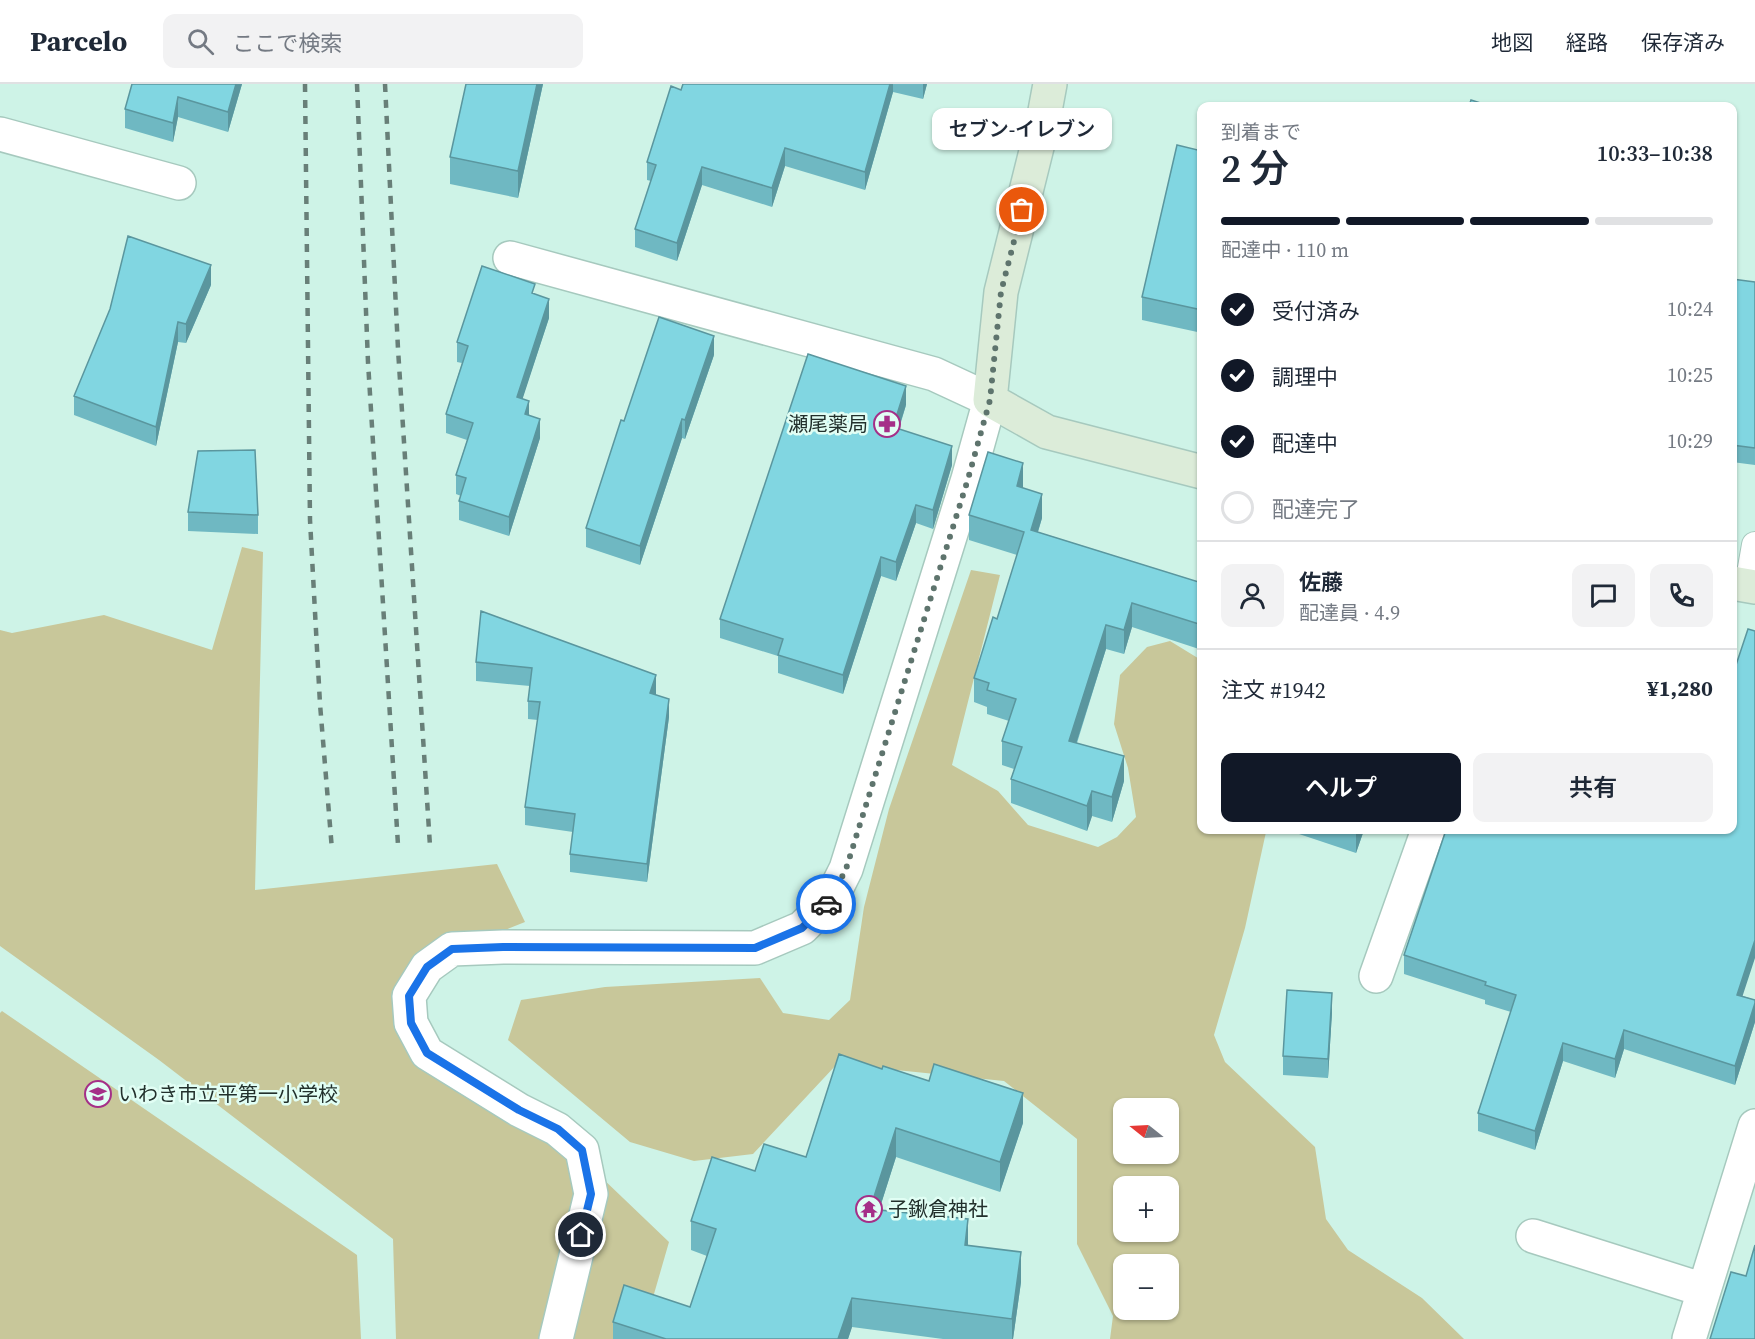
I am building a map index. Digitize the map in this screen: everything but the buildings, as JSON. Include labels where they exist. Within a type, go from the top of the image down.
[{"type":"street","points":[[556,1339],[591,1194],[582,1150],[558,1129],[519,1110],[427,1053],[411,1023],[409,996],[427,967],[452,949],[503,947],[755,948],[802,928],[831,899],[846,869],[965,490],[990,400],[1001,292],[1042,128],[1050,84]]},
{"type":"street","points":[[0,134],[179,183]]},
{"type":"street","points":[[510,258],[933,374],[990,400],[1047,432],[1197,471]]},
{"type":"street","points":[[1376,976],[1427,834]]},
{"type":"street","points":[[1689,1339],[1755,1126]]},
{"type":"street","points":[[1533,1236],[1704,1290]]},
{"type":"lane","points":[[1745,585],[1755,545]]},
{"type":"green space","points":[[242,547],[263,552],[255,890],[497,864],[525,922],[411,968],[443,1071],[506,1086],[669,1242],[641,1339],[396,1339],[393,1239],[159,1060],[0,946],[0,630],[12,633],[104,615],[212,650]]},
{"type":"green space","points":[[971,570],[1000,575],[952,765],[998,791],[1028,825],[1098,847],[1117,837],[1136,817],[1128,768],[1114,724],[1120,675],[1147,647],[1170,641],[1197,658],[1197,834],[1266,834],[1245,928],[1214,1035],[1225,1062],[1315,1147],[1326,1219],[1348,1250],[1422,1298],[1464,1339],[1110,1339],[1113,1316],[1077,1244],[1077,1139],[1004,1081],[837,1064],[753,1154],[694,1161],[630,1142],[508,1040],[521,1000],[605,987],[760,978],[783,1013],[829,1020],[850,1000],[864,907],[889,809]]},
{"type":"green space","name":"いわき市立平第一小学校","points":[[2,1011],[357,1255],[361,1339],[0,1339],[0,1013]]},
{"type":"railway","points":[[305,84],[310,520],[320,704],[332,850]]},
{"type":"railway","points":[[357,84],[368,362],[398,845]]},
{"type":"railway","points":[[385,84],[398,349],[430,846]]},
{"type":"way so far","points":[[826,904],[831,899],[846,869],[968,479],[990,400],[1001,292],[1022,210]]},
{"type":"place","name":"セブン-イレブン","points":[[1022,210]]},
{"type":"place","name":"瀬尾薬局","points":[[887,424]]},
{"type":"place","name":"いわき市立平第一小学校","points":[[98,1094]]},
{"type":"place","name":"子鍬倉神社","points":[[869,1209]]},
{"type":"route","points":[[581,1235],[591,1194],[582,1150],[558,1129],[519,1110],[427,1053],[411,1023],[409,996],[427,967],[452,949],[503,947],[755,948],[802,928],[826,904]]}]
